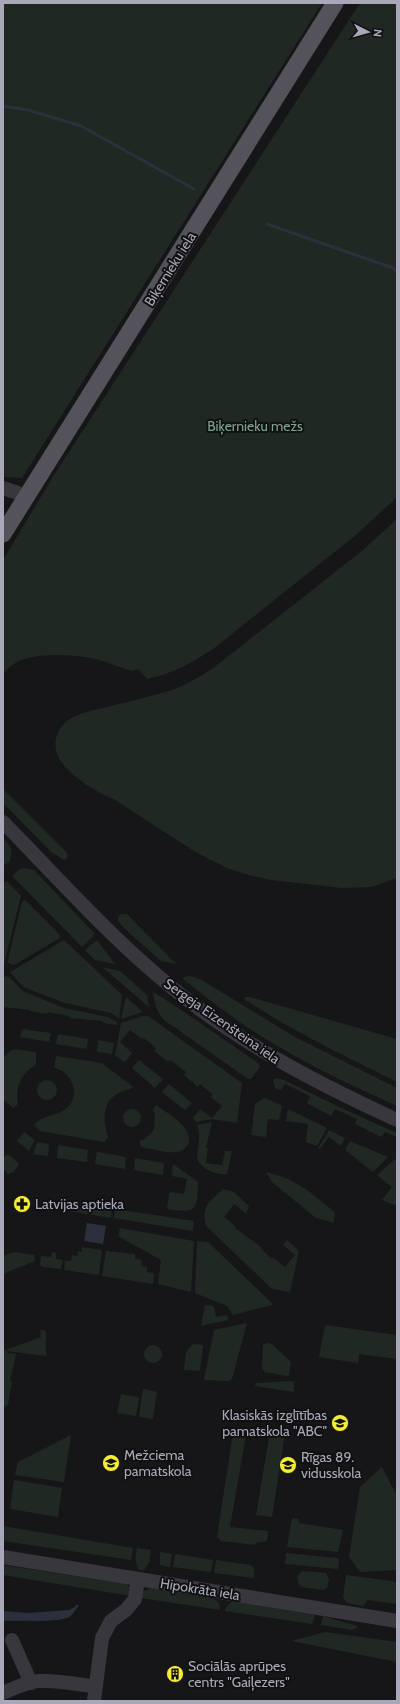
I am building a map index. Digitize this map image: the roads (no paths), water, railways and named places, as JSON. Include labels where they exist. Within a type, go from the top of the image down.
[{"type":"main road","name":"Biķernieku iela","points":[[3,534],[335,3]]},
{"type":"street","points":[[3,488],[18,493],[25,498]]},
{"type":"street","name":"Sergeja Eizenšteina iela","points":[[3,822],[105,928],[158,976],[202,1010],[274,1058],[332,1090],[397,1120]]},
{"type":"street","name":"Hipokrāta iela","points":[[3,1557],[397,1620]]},
{"type":"street","points":[[94,1701],[102,1638],[111,1621],[126,1610],[135,1599],[138,1579]]},
{"type":"street","points":[[12,1640],[30,1683]]},
{"type":"street","points":[[3,1694],[38,1681],[52,1681],[96,1687]]},
{"type":"water","points":[[87,1223],[106,1226],[103,1244],[84,1241]]},
{"type":"water","points":[[76,1605],[79,1605],[72,1615],[63,1619],[47,1621],[3,1621],[3,1611],[28,1613],[69,1610]]},
{"type":"waterway","points":[[3,106],[28,110],[81,126],[194,189]]},
{"type":"waterway","points":[[267,224],[393,268],[397,272]]},
{"type":"place","name":"Latvijas aptieka","points":[[22,1204]]},
{"type":"place","name":"Klasiskās izglītības pamatskola \"ABC\"","points":[[340,1423]]},
{"type":"place","name":"Mežciema pamatskola","points":[[111,1463]]},
{"type":"place","name":"Rīgas 89. vidusskola","points":[[288,1465]]},
{"type":"place","name":"Sociālās aprūpes centrs \"Gaiļezers\"","points":[[175,1674]]},
{"type":"park label","name":"Biķernieku mežs","points":[[255,426]]}]
